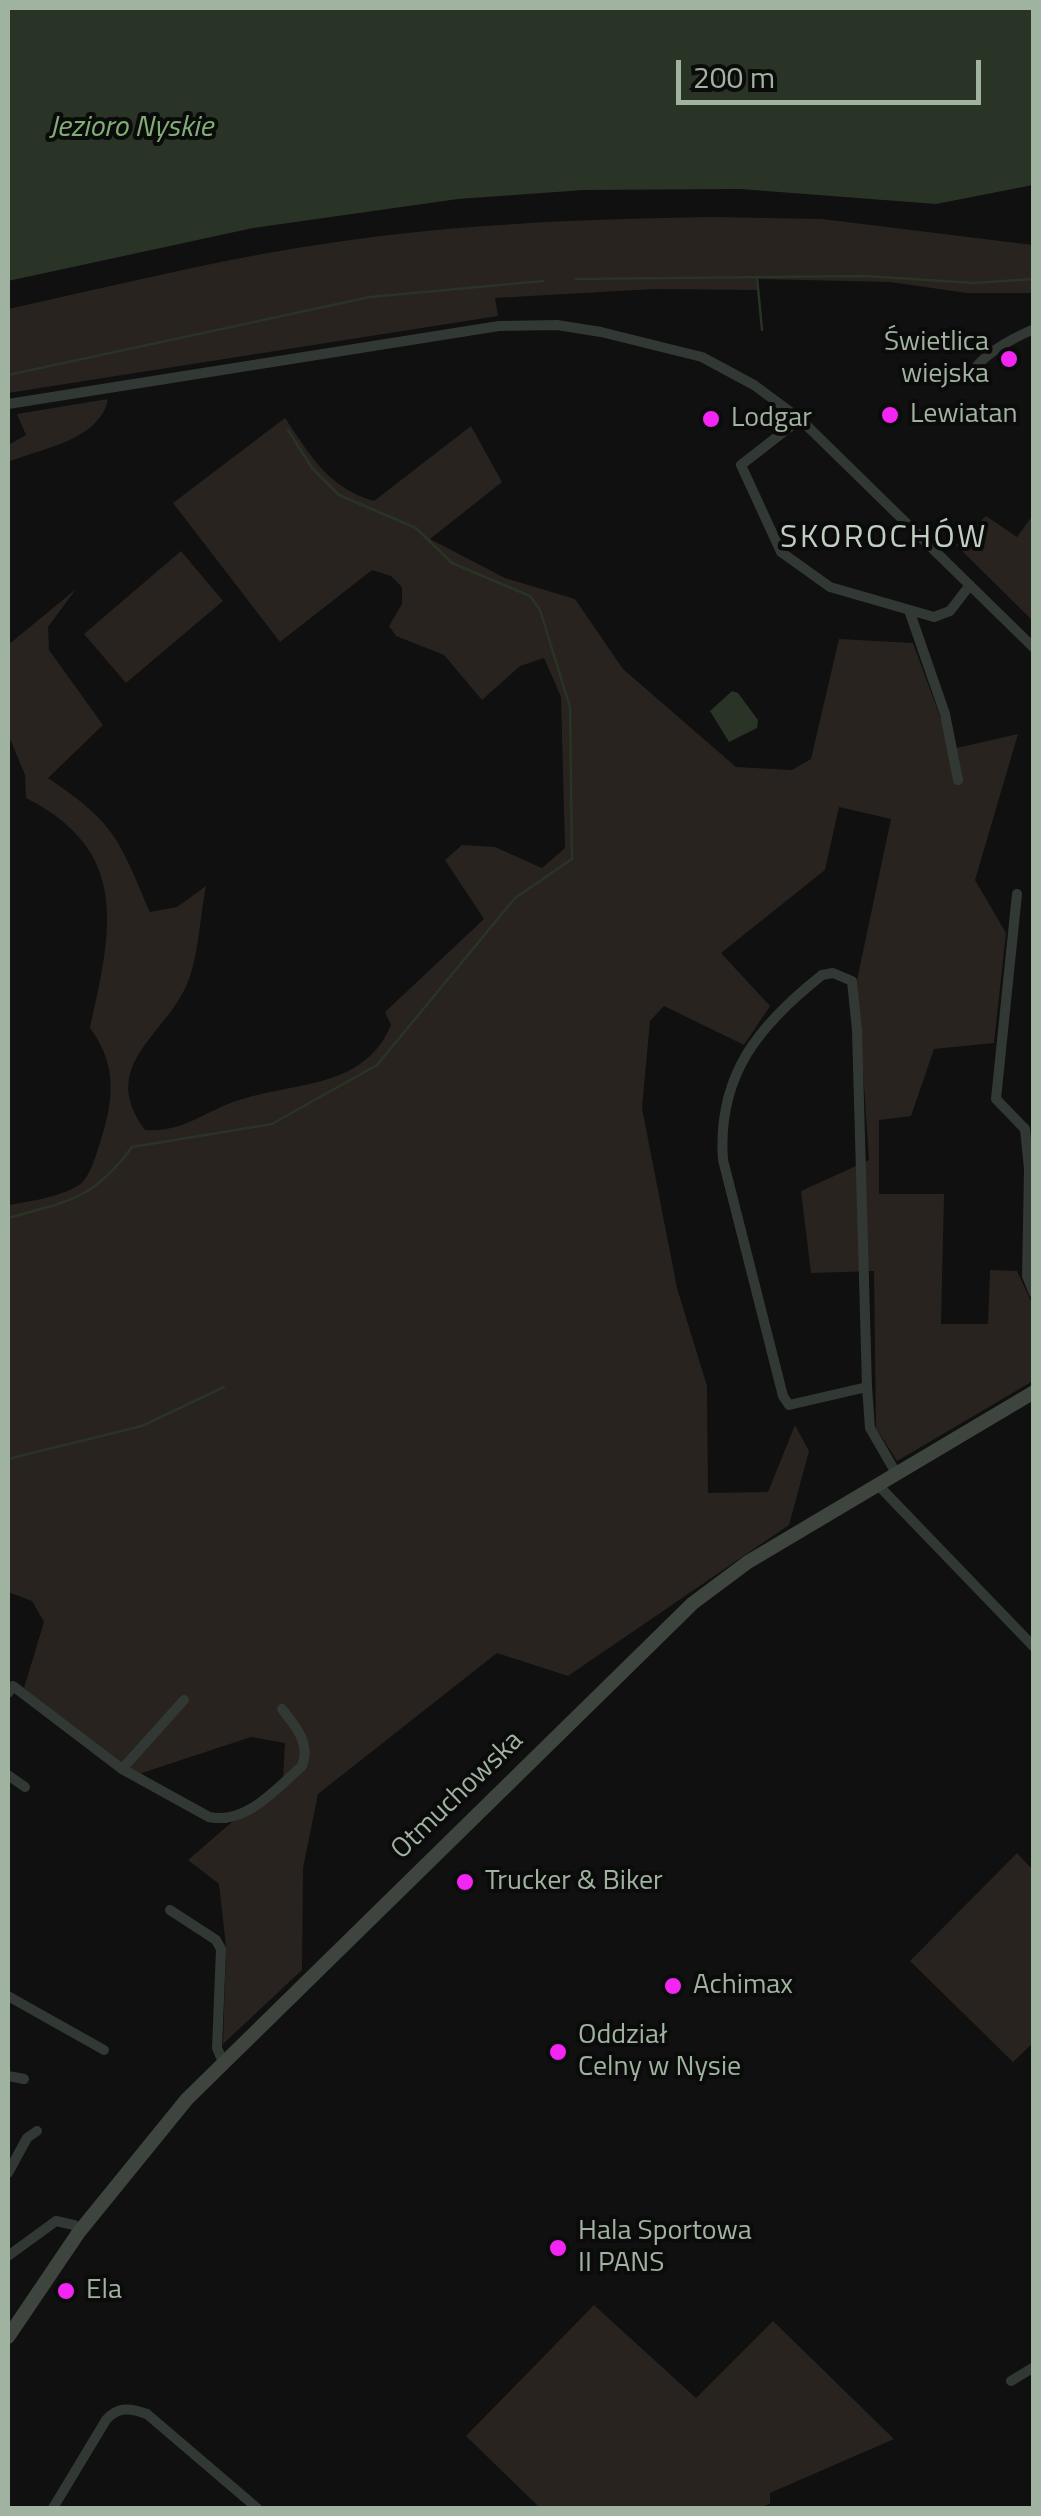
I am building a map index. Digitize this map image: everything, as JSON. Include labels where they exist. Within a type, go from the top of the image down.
[{"type":"main road","name":"Otmuchowska","points":[[8,2337],[79,2232],[138,2155],[223,2062],[693,1603],[748,1562],[1034,1392]]},
{"type":"street","points":[[8,404],[529,324],[601,332],[702,357],[754,384],[800,419],[1034,648]]},
{"type":"street","points":[[970,380],[972,369],[984,359],[1034,329]]},
{"type":"street","points":[[800,419],[741,465],[781,552],[830,587],[908,610],[944,616],[970,585]]},
{"type":"street","points":[[908,610],[945,714],[958,780]]},
{"type":"street","points":[[1017,894],[996,1100],[1025,1129],[1031,1169],[1026,1276],[1034,1293]]},
{"type":"street","points":[[867,1387],[789,1405],[774,1369],[722,1160],[720,1130],[726,1100],[759,1031],[822,975],[833,973],[852,981],[857,1030],[870,1428],[896,1473]]},
{"type":"street","points":[[877,1484],[1034,1646]]},
{"type":"street","points":[[10,1690],[122,1769],[209,1817],[224,1820],[242,1816],[302,1766],[307,1754],[304,1742],[282,1709]]},
{"type":"street","points":[[122,1769],[184,1700]]},
{"type":"street","points":[[8,1775],[25,1788]]},
{"type":"street","points":[[170,1910],[216,1940],[221,1949],[217,2048],[223,2062]]},
{"type":"street","points":[[8,1996],[104,2050]]},
{"type":"street","points":[[8,2076],[24,2079]]},
{"type":"street","points":[[8,2172],[28,2138],[37,2131]]},
{"type":"street","points":[[8,2256],[56,2220],[74,2225],[79,2232]]},
{"type":"street","points":[[1011,2381],[1034,2367]]},
{"type":"street","points":[[53,2508],[106,2420],[120,2409],[147,2414],[258,2508]]},
{"type":"shaded area","points":[[713,217],[822,219],[1033,245],[1033,293],[967,293],[890,282],[757,279],[757,290],[654,289],[495,298],[498,316],[8,393],[8,309],[224,261],[349,240],[504,225]]},
{"type":"shaded area","points":[[108,399],[103,413],[82,433],[8,462],[8,445],[26,435],[17,414]]},
{"type":"shaded area","points":[[285,418],[332,479],[374,501],[471,426],[502,482],[430,539],[505,578],[575,599],[623,669],[736,767],[792,770],[811,759],[839,639],[913,643],[952,749],[1018,734],[975,880],[1006,933],[994,1043],[934,1049],[911,1116],[879,1120],[879,1194],[944,1194],[941,1324],[988,1324],[990,1270],[1017,1271],[1033,1305],[1033,1381],[897,1461],[876,1428],[874,1271],[811,1273],[801,1191],[869,1160],[857,980],[891,819],[839,807],[825,870],[721,953],[770,1006],[744,1045],[664,1006],[650,1021],[642,1108],[677,1288],[707,1386],[708,1493],[768,1492],[795,1425],[809,1451],[789,1525],[568,1676],[497,1653],[318,1794],[303,1868],[302,1970],[223,2044],[226,1947],[219,1884],[188,1860],[283,1778],[285,1743],[251,1737],[136,1775],[24,1688],[44,1622],[32,1601],[8,1592],[8,1205],[61,1194],[85,1179],[104,1130],[111,1086],[106,1057],[90,1028],[104,958],[106,896],[98,868],[83,843],[60,819],[26,798],[25,775],[8,734],[8,645],[76,589],[48,627],[49,650],[103,725],[48,778],[88,808],[112,834],[150,912],[177,907],[206,886],[189,979],[132,1068],[128,1086],[132,1107],[145,1130],[173,1128],[232,1102],[329,1079],[365,1060],[380,1045],[391,1025],[385,1012],[484,919],[445,860],[462,845],[495,847],[542,868],[565,848],[561,697],[544,658],[520,666],[482,700],[444,655],[396,636],[389,626],[402,604],[402,587],[391,576],[372,570],[280,642],[173,503]]},
{"type":"shaded area","points":[[1033,515],[1033,621],[956,545],[986,516],[1017,537]]},
{"type":"shaded area","points":[[181,551],[223,601],[126,683],[84,634]]},
{"type":"shaded area","points":[[1017,1853],[1033,1870],[1034,2042],[1013,2062],[910,1961]]},
{"type":"shaded area","points":[[594,2305],[696,2398],[773,2321],[894,2439],[770,2493],[770,2504],[758,2508],[540,2508],[466,2436]]},
{"type":"water","name":"Jezioro Nyskie","points":[[8,8],[1033,8],[1033,185],[936,204],[740,189],[584,190],[458,199],[253,228],[8,281]]},
{"type":"water","points":[[732,691],[738,693],[758,720],[757,728],[729,742],[710,711]]},
{"type":"waterway","points":[[576,279],[864,276],[974,283],[1034,279]]},
{"type":"waterway","points":[[757,277],[762,330]]},
{"type":"waterway","points":[[8,375],[370,297],[543,281]]},
{"type":"waterway","points":[[8,1218],[48,1207],[92,1188],[132,1147],[272,1124],[377,1065],[515,898],[572,859],[570,707],[540,610],[530,596],[452,563],[416,528],[339,495],[312,468],[288,430]]},
{"type":"waterway","points":[[8,1459],[142,1426],[224,1387]]},
{"type":"place","name":"Świetlica wiejska","points":[[1009,359]]},
{"type":"place","name":"Lewiatan","points":[[890,415]]},
{"type":"place","name":"Lodgar","points":[[711,419]]},
{"type":"place","name":"Trucker & Biker","points":[[465,1882]]},
{"type":"place","name":"Achimax","points":[[673,1986]]},
{"type":"place","name":"Oddział Celny w Nysie","points":[[558,2052]]},
{"type":"place","name":"Hala Sportowa II PANS","points":[[558,2248]]},
{"type":"place","name":"Ela","points":[[66,2291]]},
{"type":"district","name":"SKOROCHÓW","points":[[884,539]]}]
